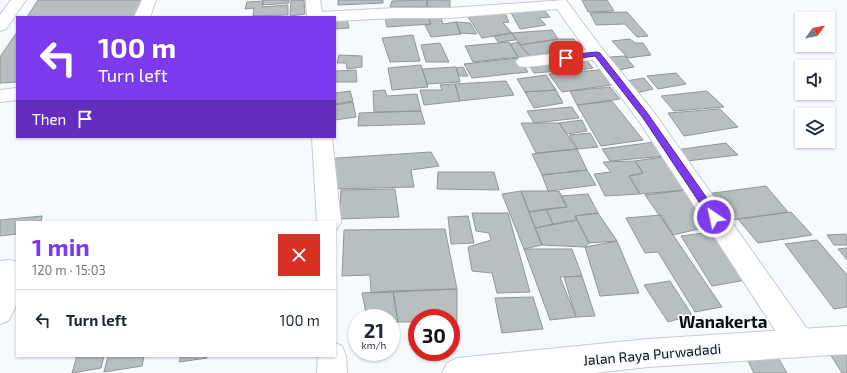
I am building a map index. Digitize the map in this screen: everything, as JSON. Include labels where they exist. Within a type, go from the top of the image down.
[{"type":"street","points":[[0,26],[19,0]]},
{"type":"street","points":[[142,16],[149,0]]},
{"type":"street","points":[[314,0],[315,16]]},
{"type":"street","points":[[336,16],[395,13],[449,13],[560,2],[597,54],[646,116],[800,343]]},
{"type":"street","points":[[525,62],[597,54]]},
{"type":"street","points":[[0,96],[16,94]]},
{"type":"street","points":[[322,138],[329,221]]},
{"type":"street","points":[[0,272],[10,271],[14,274],[16,279],[0,311]]},
{"type":"street","name":"Jalan Raya Purwadadi","points":[[457,373],[648,353],[847,340]]},
{"type":"street","points":[[332,357],[332,373]]},
{"type":"building","points":[[38,0],[142,0],[135,16],[28,16]]},
{"type":"building","points":[[263,0],[289,0],[289,3],[263,5]]},
{"type":"building","points":[[291,0],[304,0],[305,14],[290,16]]},
{"type":"building","points":[[338,0],[383,0],[383,3],[338,5]]},
{"type":"building","points":[[427,0],[427,7],[390,7],[392,1]]},
{"type":"building","points":[[427,0],[450,0],[450,8],[427,7]]},
{"type":"building","points":[[582,0],[607,0],[614,11],[588,12]]},
{"type":"building","points":[[263,1],[262,7],[288,5],[288,15],[253,16],[254,8],[245,9],[247,2]]},
{"type":"building","points":[[543,9],[550,17],[539,18],[546,25],[520,29],[510,11]]},
{"type":"building","points":[[627,12],[648,36],[637,37],[625,24],[596,25],[590,13]]},
{"type":"building","points":[[384,13],[427,14],[431,24],[387,27]]},
{"type":"building","points":[[505,13],[509,22],[503,23],[512,33],[482,38],[468,17]]},
{"type":"building","points":[[440,15],[443,24],[456,22],[461,34],[431,37],[425,25],[431,24],[428,16]]},
{"type":"building","points":[[336,20],[347,20],[349,28],[336,29]]},
{"type":"building","points":[[456,22],[470,23],[477,34],[460,33]]},
{"type":"building","points":[[552,30],[558,39],[520,45],[512,33]]},
{"type":"building","points":[[16,33],[16,82],[0,83],[0,57]]},
{"type":"building","points":[[512,33],[516,40],[498,42],[494,36]]},
{"type":"building","points":[[413,35],[420,61],[390,62],[382,38]]},
{"type":"building","points":[[558,39],[574,39],[582,48],[530,56],[520,45]]},
{"type":"building","points":[[630,39],[635,43],[643,43],[651,55],[628,58],[612,41]]},
{"type":"building","points":[[509,42],[518,57],[473,62],[465,46]]},
{"type":"building","points":[[519,42],[530,56],[518,57],[510,44]]},
{"type":"building","points":[[440,43],[449,62],[426,62],[421,45]]},
{"type":"building","points":[[339,55],[362,56],[362,67],[347,69],[346,63],[337,63]]},
{"type":"building","points":[[625,56],[634,67],[619,70],[610,57]]},
{"type":"building","points":[[584,57],[593,68],[573,71],[564,59]]},
{"type":"building","points":[[519,58],[528,72],[472,78],[464,64]]},
{"type":"building","points":[[551,61],[559,71],[534,73],[528,63]]},
{"type":"building","points":[[554,62],[564,62],[568,70],[559,71]]},
{"type":"building","points":[[421,65],[428,87],[392,90],[388,68]]},
{"type":"building","points":[[456,67],[460,82],[427,84],[422,69]]},
{"type":"building","points":[[463,67],[468,76],[459,76],[456,68]]},
{"type":"building","points":[[356,70],[357,82],[336,82],[336,71]]},
{"type":"building","points":[[600,70],[611,85],[562,92],[549,74]]},
{"type":"building","points":[[676,73],[686,84],[658,89],[647,76]]},
{"type":"building","points":[[546,75],[556,90],[525,92],[517,79]]},
{"type":"building","points":[[644,78],[653,89],[636,93],[626,81]]},
{"type":"building","points":[[506,81],[514,95],[460,101],[455,84]]},
{"type":"building","points":[[455,84],[460,101],[424,105],[420,90],[442,90],[440,85]]},
{"type":"building","points":[[610,87],[620,99],[577,105],[570,91]]},
{"type":"building","points":[[385,90],[387,96],[417,94],[421,111],[374,112],[373,91]]},
{"type":"building","points":[[556,90],[563,103],[534,108],[525,92]]},
{"type":"building","points":[[350,91],[353,101],[336,104],[336,93]]},
{"type":"building","points":[[707,91],[724,107],[674,111],[661,96]]},
{"type":"building","points":[[612,101],[643,140],[601,146],[577,105]]},
{"type":"building","points":[[353,102],[356,117],[336,120],[336,105]]},
{"type":"building","points":[[572,107],[579,118],[534,123],[527,111]]},
{"type":"building","points":[[720,109],[738,127],[684,136],[668,113]]},
{"type":"building","points":[[421,111],[425,124],[358,126],[359,113]]},
{"type":"building","points":[[582,120],[587,131],[567,134],[559,123]]},
{"type":"building","points":[[521,123],[559,123],[577,149],[536,153]]},
{"type":"building","points":[[590,133],[598,147],[578,149],[569,135]]},
{"type":"building","points":[[655,142],[665,156],[610,161],[602,149]]},
{"type":"building","points":[[726,143],[738,155],[687,161],[676,150]]},
{"type":"building","points":[[577,149],[587,170],[542,175],[532,154]]},
{"type":"building","points":[[431,152],[439,166],[411,170],[414,187],[334,189],[330,160],[337,158]]},
{"type":"building","points":[[663,157],[686,190],[640,194],[629,176],[643,173],[635,161]]},
{"type":"building","points":[[635,161],[643,173],[629,176],[640,194],[605,196],[594,174],[611,172],[603,162]]},
{"type":"building","points":[[587,170],[596,185],[548,191],[542,175]]},
{"type":"building","points":[[438,172],[494,172],[499,190],[437,189]]},
{"type":"building","points":[[766,186],[788,212],[725,221],[706,194]]},
{"type":"building","points":[[395,189],[399,217],[339,219],[341,190]]},
{"type":"building","points":[[686,190],[711,226],[673,235],[645,195]]},
{"type":"building","points":[[521,191],[542,245],[524,249],[502,194]]},
{"type":"building","points":[[521,191],[559,191],[567,207],[529,212]]},
{"type":"building","points":[[588,194],[598,213],[575,216],[577,220],[553,224],[546,209],[567,207],[561,196]]},
{"type":"building","points":[[546,209],[553,224],[535,228],[529,212]]},
{"type":"building","points":[[791,212],[812,235],[758,243],[738,219]]},
{"type":"building","points":[[472,213],[508,213],[530,292],[497,293],[492,273],[472,271],[468,247],[491,240],[489,233],[476,231]]},
{"type":"building","points":[[598,213],[617,241],[589,243],[575,216]]},
{"type":"building","points":[[661,215],[722,307],[695,312],[658,252],[645,253],[626,218]]},
{"type":"building","points":[[42,216],[41,221],[16,221],[16,234],[0,236],[0,220]]},
{"type":"building","points":[[468,216],[474,243],[451,244],[448,217]]},
{"type":"building","points":[[577,220],[589,243],[585,247],[542,245],[535,228]]},
{"type":"building","points":[[445,229],[457,289],[371,293],[370,275],[342,276],[344,230]]},
{"type":"building","points":[[711,232],[746,280],[712,286],[681,236]]},
{"type":"building","points":[[846,234],[847,245],[834,245],[827,235]]},
{"type":"building","points":[[817,240],[847,275],[847,307],[834,309],[785,244]]},
{"type":"building","points":[[617,241],[639,293],[600,296],[585,247]]},
{"type":"building","points":[[847,248],[847,260],[838,249]]},
{"type":"building","points":[[524,249],[572,249],[582,276],[560,277],[576,317],[550,320]]},
{"type":"building","points":[[582,276],[595,316],[576,317],[564,277]]},
{"type":"building","points":[[670,281],[692,315],[668,322],[644,285]]},
{"type":"building","points":[[457,289],[457,309],[408,309],[408,322],[400,322],[400,309],[396,309],[393,291]]},
{"type":"building","points":[[393,291],[396,309],[365,309],[362,293]]},
{"type":"building","points":[[533,297],[543,329],[502,333],[495,298]]},
{"type":"building","points":[[847,353],[847,373],[842,373],[830,354]]},
{"type":"building","points":[[776,354],[787,373],[754,373],[746,357]]},
{"type":"building","points":[[77,357],[104,357],[101,368],[72,373]]},
{"type":"building","points":[[108,357],[144,357],[142,366],[104,372]]},
{"type":"building","points":[[181,357],[207,357],[207,358],[179,362]]},
{"type":"district","name":"Wanakerta","points":[[723,321]]},
{"type":"route","points":[[566,58],[597,54],[646,116],[714,217]]}]
